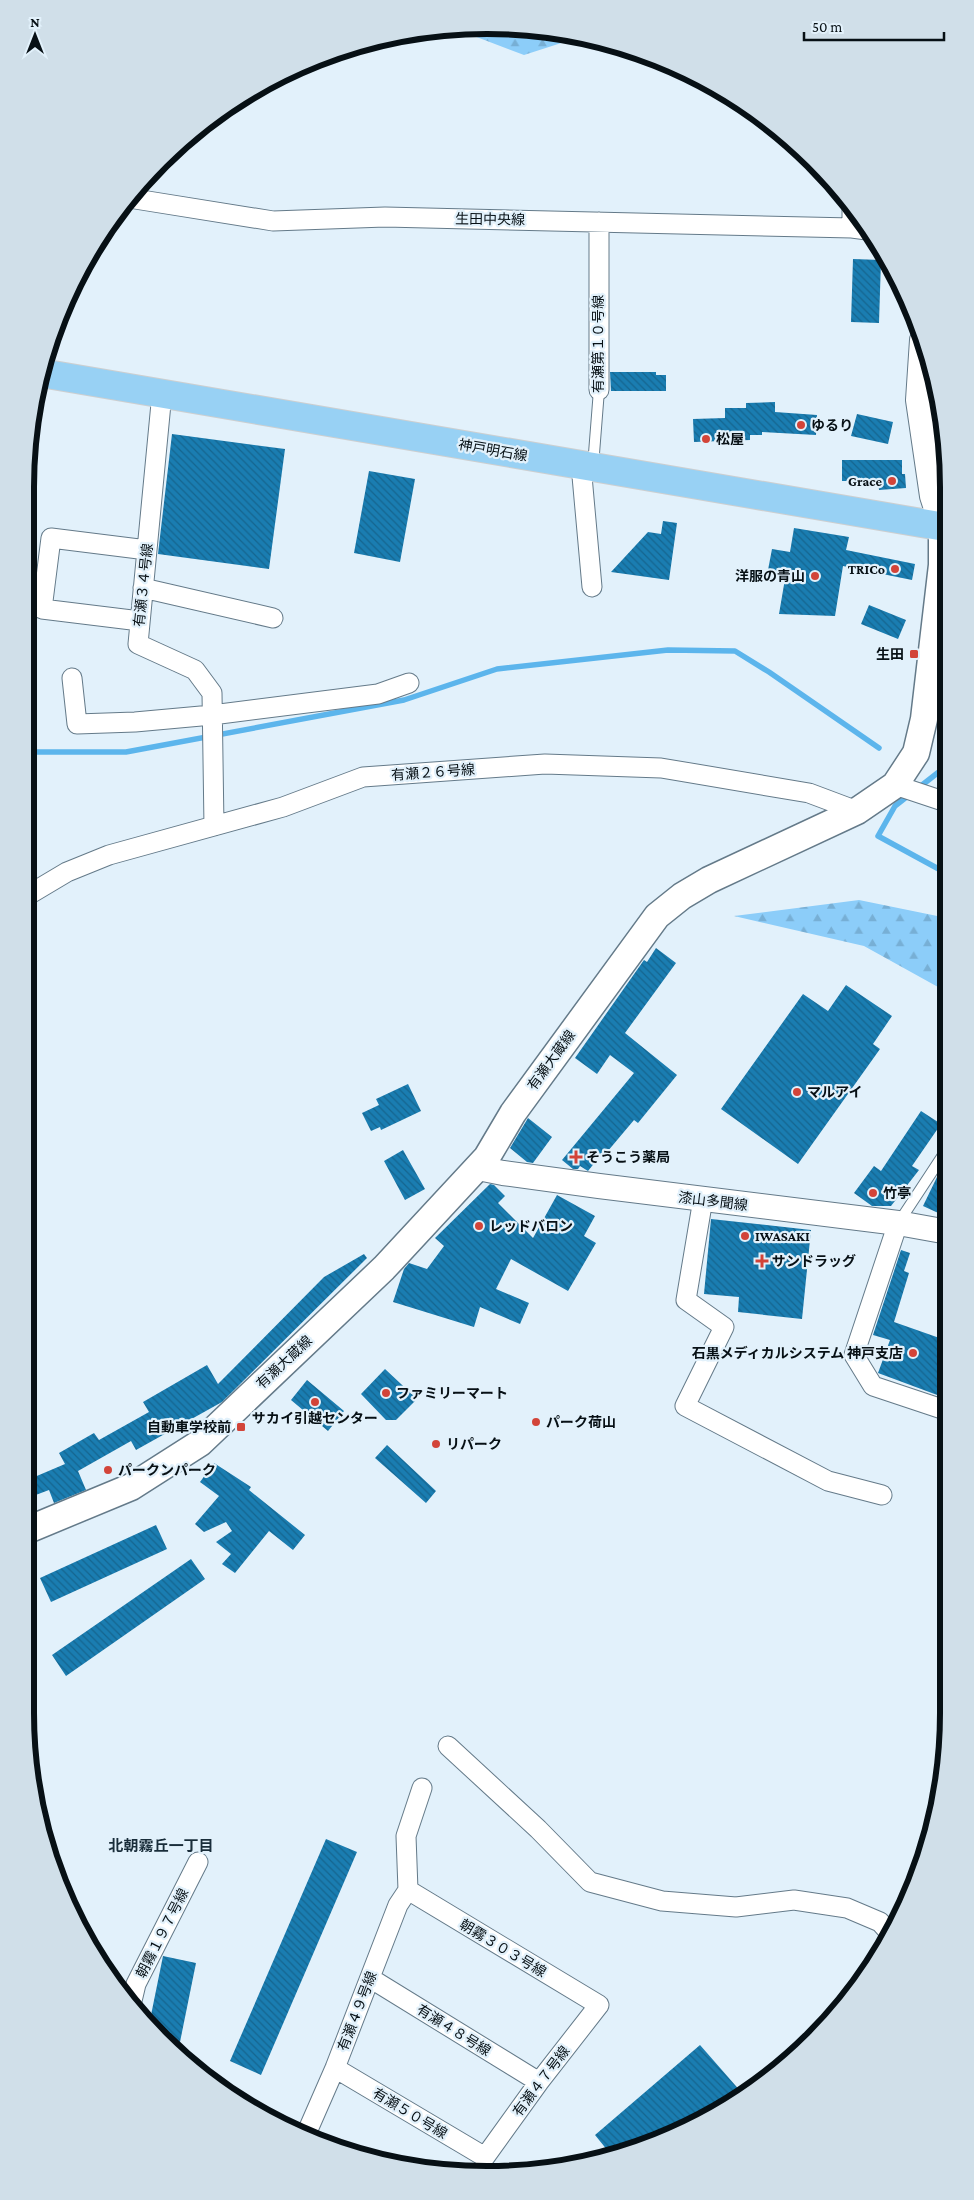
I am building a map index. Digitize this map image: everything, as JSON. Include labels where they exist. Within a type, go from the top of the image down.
[{"type":"main road","name":"神戸明石線","points":[[48,374],[940,526]]},
{"type":"main road","name":"有瀬大蔵線","points":[[34,1526],[131,1487],[200,1443],[384,1268],[488,1157],[513,1113],[656,916],[682,896],[709,880],[857,811],[896,785],[916,753],[924,719],[940,582]]},
{"type":"street","name":"生田中央線","points":[[137,199],[273,221],[385,217],[860,229]]},
{"type":"street","name":"有瀬第１０号線","points":[[599,222],[599,390]]},
{"type":"street","points":[[925,370],[932,496],[940,517]]},
{"type":"street","name":"有瀬３４号線","points":[[162,393],[138,644],[195,670],[212,693],[214,826]]},
{"type":"street","name":"有瀬第１０号線","points":[[587,466],[592,587]]},
{"type":"street","points":[[140,621],[42,609],[51,538],[147,550]]},
{"type":"street","points":[[143,588],[273,618]]},
{"type":"street","points":[[72,678],[77,724],[212,719],[378,694],[409,683]]},
{"type":"street","name":"有瀬２６号線","points":[[34,892],[67,872],[109,855],[283,807],[363,777],[545,764],[661,768],[809,793],[857,811]]},
{"type":"street","points":[[896,785],[940,800]]},
{"type":"street","name":"漆山多聞線","points":[[478,1168],[512,1175],[898,1223],[940,1231]]},
{"type":"street","points":[[703,1200],[686,1300],[724,1326],[685,1406],[828,1482],[882,1496]]},
{"type":"street","points":[[898,1223],[854,1355],[873,1386],[940,1408]]},
{"type":"street","points":[[448,1746],[538,1829],[590,1882],[662,1901],[736,1907],[794,1900],[847,1908],[880,1922],[886,1929]]},
{"type":"street","points":[[408,1890],[406,1836],[422,1788]]},
{"type":"street","name":"朝霧１９７号線","points":[[133,1996],[136,1984],[198,1862]]},
{"type":"street","name":"有瀬４９号線","points":[[308,2129],[335,2068],[398,1905],[408,1890]]},
{"type":"street","name":"朝霧３０３号線","points":[[408,1890],[599,2005]]},
{"type":"street","name":"有瀬４８号線","points":[[370,1978],[539,2082]]},
{"type":"street","name":"有瀬４７号線","points":[[488,2163],[539,2082],[599,2005]]},
{"type":"street","name":"有瀬５０号線","points":[[335,2068],[488,2163]]},
{"type":"lane","name":"有瀬第１０号線","points":[[587,466],[599,390]]},
{"type":"lane","points":[[898,1223],[940,1160]]},
{"type":"green space","points":[[470,35],[517,35],[568,41],[524,55]]},
{"type":"green space","points":[[859,900],[940,917],[940,988],[864,946],[734,916]]},
{"type":"building","points":[[853,259],[880,260],[879,323],[851,322]]},
{"type":"building","points":[[610,372],[656,372],[656,375],[666,375],[666,391],[611,391]]},
{"type":"building","points":[[775,402],[775,412],[817,415],[816,435],[762,432],[762,435],[750,435],[750,440],[694,442],[693,419],[725,418],[725,408],[746,408],[746,403]]},
{"type":"building","points":[[857,414],[893,422],[888,444],[851,436]]},
{"type":"building","points":[[172,434],[285,449],[269,569],[158,554]]},
{"type":"building","points":[[842,460],[902,460],[902,474],[905,474],[906,488],[879,490],[878,481],[842,481]]},
{"type":"building","points":[[369,471],[415,479],[400,562],[354,553]]},
{"type":"building","points":[[663,521],[677,523],[669,580],[611,572],[648,532],[661,534]]},
{"type":"building","points":[[794,528],[849,537],[846,550],[915,564],[912,580],[843,566],[835,616],[779,614],[786,573],[768,570],[772,549],[790,552]]},
{"type":"building","points":[[869,605],[906,620],[898,639],[861,624]]},
{"type":"building","points":[[656,948],[676,963],[625,1033],[677,1075],[638,1123],[634,1120],[602,1158],[600,1156],[588,1171],[580,1166],[578,1169],[573,1169],[562,1160],[634,1073],[610,1055],[597,1074],[575,1058],[644,960],[647,962]]},
{"type":"building","points":[[846,985],[892,1016],[873,1044],[880,1049],[798,1164],[721,1109],[803,994],[828,1011]]},
{"type":"building","points":[[408,1084],[421,1111],[381,1130],[380,1127],[371,1131],[362,1113],[379,1105],[376,1099]]},
{"type":"building","points":[[921,1111],[940,1123],[912,1166],[919,1170],[891,1206],[872,1206],[854,1193],[874,1166],[881,1171]]},
{"type":"building","points":[[528,1118],[552,1137],[533,1163],[527,1162],[510,1148]]},
{"type":"building","points":[[403,1150],[425,1189],[405,1200],[384,1161]]},
{"type":"building","points":[[937,1177],[940,1178],[940,1214],[923,1206]]},
{"type":"building","points":[[490,1184],[494,1185],[505,1196],[498,1203],[533,1238],[557,1195],[595,1216],[584,1236],[596,1243],[568,1291],[511,1259],[496,1289],[529,1303],[520,1324],[480,1307],[474,1327],[393,1302],[404,1269],[409,1263],[427,1269],[444,1246],[435,1238]]},
{"type":"building","points":[[711,1219],[811,1230],[802,1319],[738,1312],[739,1297],[704,1294]]},
{"type":"building","points":[[901,1250],[910,1253],[904,1271],[909,1273],[894,1322],[940,1338],[940,1396],[878,1373],[890,1340],[873,1335]]},
{"type":"building","points":[[364,1254],[367,1258],[222,1402],[136,1450],[131,1441],[78,1471],[86,1490],[54,1503],[49,1490],[34,1496],[34,1477],[65,1464],[59,1453],[94,1433],[99,1440],[149,1412],[143,1402],[207,1365],[218,1384],[324,1277]]},
{"type":"building","points":[[385,1369],[417,1399],[396,1420],[386,1420],[361,1394]]},
{"type":"building","points":[[307,1380],[344,1411],[328,1431],[291,1400]]},
{"type":"building","points":[[387,1445],[436,1491],[426,1503],[375,1458]]},
{"type":"building","points":[[214,1463],[251,1487],[249,1490],[305,1535],[293,1550],[269,1531],[235,1573],[222,1564],[231,1554],[216,1542],[232,1531],[226,1522],[204,1532],[195,1524],[219,1496],[200,1482]]},
{"type":"building","points":[[156,1525],[167,1549],[51,1602],[40,1578]]},
{"type":"building","points":[[191,1559],[205,1579],[66,1676],[52,1655]]},
{"type":"building","points":[[326,1839],[357,1852],[261,2075],[230,2061]]},
{"type":"building","points":[[163,1956],[196,1963],[180,2042],[175,2041],[151,2017]]},
{"type":"building","points":[[700,2045],[739,2090],[687,2120],[633,2142],[607,2150],[595,2135]]},
{"type":"waterway","points":[[34,752],[126,752],[404,700],[497,669],[668,650],[735,651],[769,672],[879,748]]},
{"type":"waterway","points":[[917,789],[940,771]]},
{"type":"waterway","points":[[909,795],[895,806],[878,836],[940,870]]},
{"type":"place","name":"ゆるり","points":[[801,425]]},
{"type":"place","name":"松屋","points":[[706,439]]},
{"type":"place","name":"Grace","points":[[892,481]]},
{"type":"place","name":"TRICo","points":[[895,569]]},
{"type":"place","name":"洋服の青山","points":[[815,576]]},
{"type":"place","name":"生田","points":[[914,654]]},
{"type":"place","name":"マルアイ","points":[[797,1092]]},
{"type":"place","name":"そうこう薬局","points":[[576,1157]]},
{"type":"place","name":"竹亭","points":[[873,1193]]},
{"type":"place","name":"レッドバロン","points":[[479,1226]]},
{"type":"place","name":"IWASAKI","points":[[745,1236]]},
{"type":"place","name":"サンドラッグ","points":[[762,1261]]},
{"type":"place","name":"石黒メディカルシステム 神戸支店","points":[[913,1353]]},
{"type":"place","name":"ファミリーマート","points":[[386,1393]]},
{"type":"place","name":"サカイ引越センター","points":[[315,1402]]},
{"type":"place","name":"パーク荷山","points":[[536,1422]]},
{"type":"place","name":"自動車学校前","points":[[241,1427]]},
{"type":"place","name":"リパーク","points":[[436,1444]]},
{"type":"place","name":"パークンパーク","points":[[108,1470]]},
{"type":"district","name":"北朝霧丘一丁目","points":[[161,1846]]}]
